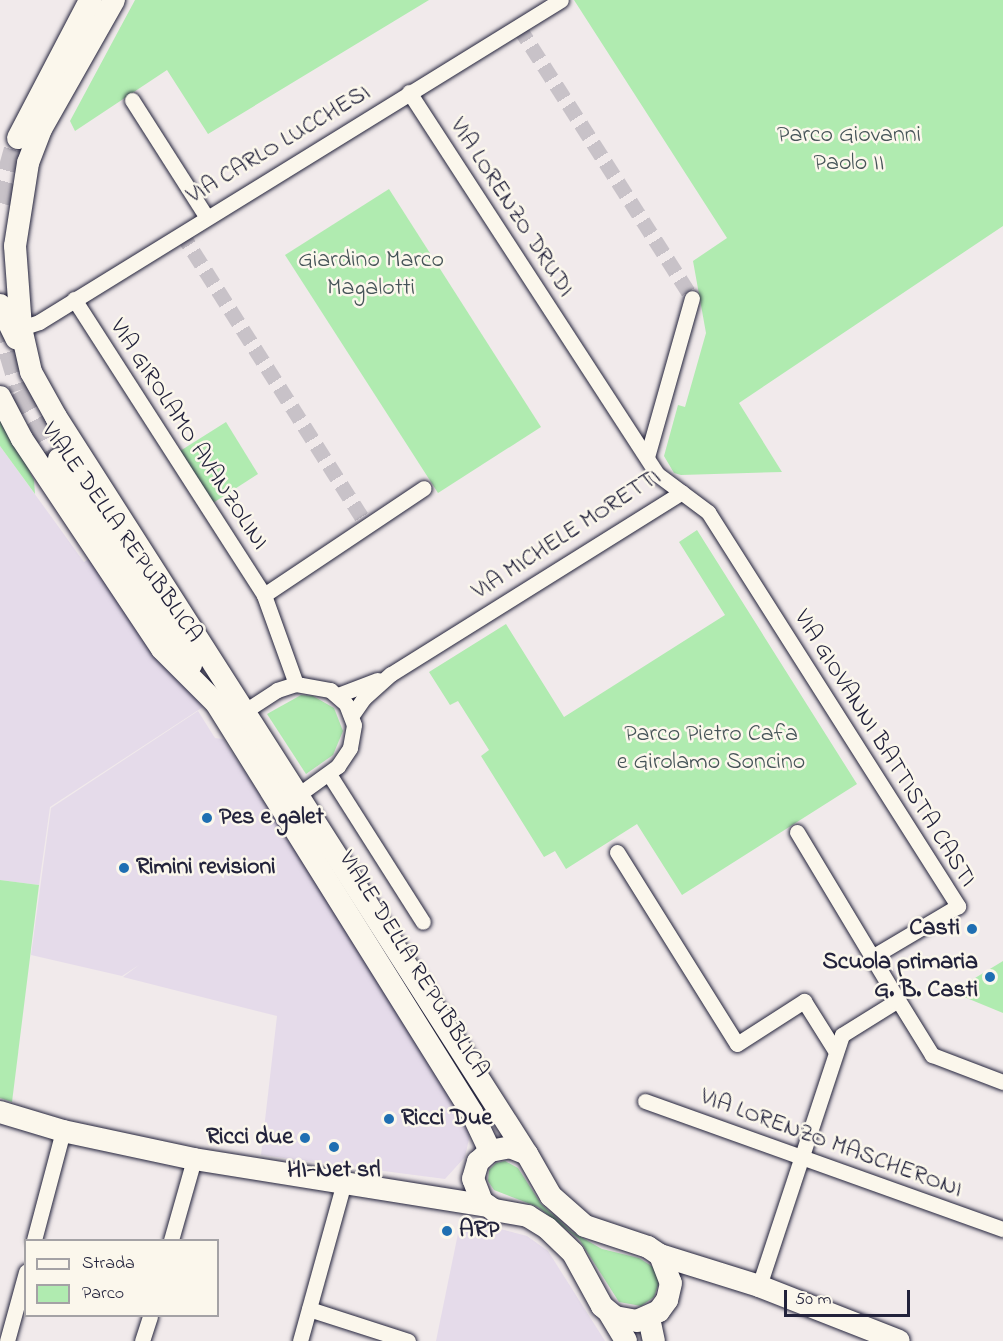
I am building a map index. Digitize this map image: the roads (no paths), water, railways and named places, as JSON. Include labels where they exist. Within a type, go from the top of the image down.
[{"type":"main road","points":[[18,138],[90,0]]},
{"type":"main road","points":[[31,372],[21,328],[15,246],[28,163],[41,129],[114,0]]},
{"type":"main road","points":[[0,305],[31,372]]},
{"type":"main road","name":"VIALE DELLA REPUBBLICA","points":[[31,372],[56,417],[527,1154],[551,1196],[585,1226],[648,1247],[660,1255],[759,1286],[899,1341]]},
{"type":"main road","name":"VIALE DELLA REPUBBLICA","points":[[0,397],[22,439],[162,649],[216,703],[472,1113],[490,1151]]},
{"type":"main road","points":[[59,459],[216,703]]},
{"type":"main road","points":[[0,1112],[63,1131],[194,1159],[425,1195],[528,1216],[547,1228],[573,1253],[626,1341]]},
{"type":"main road","points":[[425,1195],[448,1189],[474,1172],[490,1151],[510,1147],[527,1154]]},
{"type":"main road","points":[[474,1172],[476,1193],[487,1206]]},
{"type":"main road","points":[[610,1314],[630,1321],[649,1318],[663,1307],[671,1289],[670,1272],[660,1255]]},
{"type":"main road","points":[[671,1289],[697,1278],[721,1274]]},
{"type":"main road","points":[[649,1318],[654,1341]]},
{"type":"street","name":"VIA CARLO LUCCHESI","points":[[21,328],[39,322],[206,216],[561,0]]},
{"type":"street","name":"VIA LORENZO DRUDI","points":[[409,92],[575,349]]},
{"type":"street","points":[[132,100],[206,216]]},
{"type":"street","points":[[647,458],[692,298]]},
{"type":"street","name":"VIA GIROLAMO AVANZOLINI","points":[[74,299],[264,596]]},
{"type":"street","name":"VIA MICHELE MORETTI","points":[[352,715],[364,698],[391,674],[682,492],[657,474],[575,349]]},
{"type":"street","points":[[296,684],[264,596],[424,488]]},
{"type":"street","name":"VIA GIOVANNI BATTISTA CASTI","points":[[682,492],[708,512],[958,906],[872,957]]},
{"type":"street","name":"VIA MICHELE MORETTI","points":[[339,695],[391,674]]},
{"type":"street","points":[[245,711],[277,690],[296,684],[320,686],[339,695],[352,715],[350,748],[329,774],[298,795]]},
{"type":"street","points":[[329,774],[423,922]]},
{"type":"street","points":[[796,832],[932,1055],[1003,1082]]},
{"type":"street","points":[[617,852],[737,1044],[804,1001],[836,1052]]},
{"type":"street","points":[[759,1286],[842,1035],[898,1000]]},
{"type":"street","name":"VIA LORENZO MASCHERONI","points":[[645,1101],[1003,1229]]},
{"type":"street","points":[[34,1239],[63,1131]]},
{"type":"street","points":[[171,1239],[194,1159]]},
{"type":"street","points":[[300,1341],[344,1182]]},
{"type":"street","points":[[7,1341],[24,1279]]},
{"type":"street","points":[[309,1309],[408,1341]]},
{"type":"street","points":[[142,1341],[150,1317]]},
{"type":"tunnel","points":[[519,27],[692,298]]},
{"type":"tunnel","points":[[0,203],[18,138]]},
{"type":"tunnel","points":[[181,232],[367,525]]},
{"type":"tunnel","points":[[0,320],[21,390],[59,459]]},
{"type":"place","name":"Pes e galet","points":[[207,818]]},
{"type":"place","name":"Rimini revisioni","points":[[124,868]]},
{"type":"place","name":"Casti","points":[[972,929]]},
{"type":"place","name":"Scuola primaria G. B. Casti","points":[[990,977]]},
{"type":"place","name":"Ricci Due","points":[[389,1119]]},
{"type":"place","name":"Ricci due","points":[[305,1138]]},
{"type":"place","name":"HI-Net srl","points":[[334,1147]]},
{"type":"place","name":"ARP","points":[[447,1231]]},
{"type":"park label","name":"Parco Giovanni Paolo II","points":[[849,150]]},
{"type":"park label","name":"Giardino Marco Magalotti","points":[[371,275]]},
{"type":"park label","name":"Parco Pietro Cafa e Girolamo Soncino","points":[[711,749]]}]
